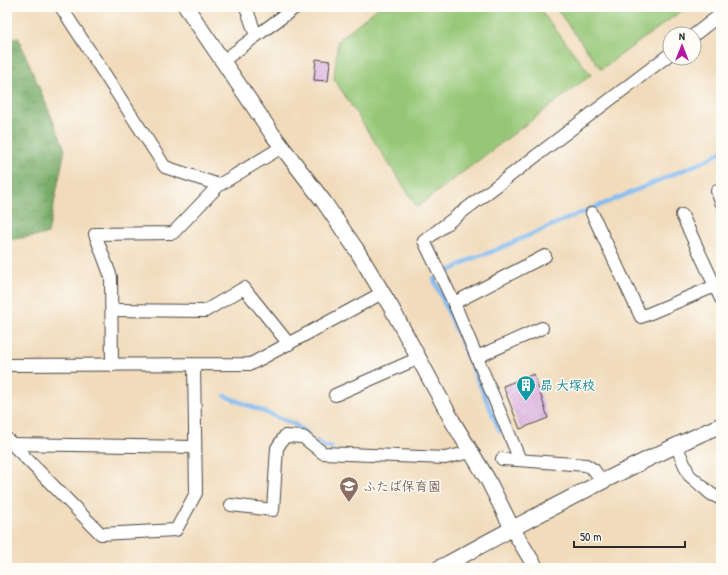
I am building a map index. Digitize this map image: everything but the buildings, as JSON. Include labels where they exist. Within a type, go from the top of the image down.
[{"type":"street","points":[[61,7],[165,167],[219,185]]},
{"type":"street","points":[[186,7],[273,135],[324,202],[356,249],[419,358],[453,422],[488,480],[512,528],[536,568]]},
{"type":"street","points":[[246,7],[256,36]]},
{"type":"street","points":[[223,61],[296,7]]},
{"type":"street","points":[[702,29],[721,14]]},
{"type":"street","points":[[520,460],[454,303],[424,241],[662,60]]},
{"type":"street","points":[[112,365],[111,277],[95,234],[173,233],[219,185],[282,147]]},
{"type":"street","points":[[721,190],[717,191],[721,202]]},
{"type":"street","points":[[592,213],[641,317],[716,286]]},
{"type":"street","points":[[682,215],[721,299]]},
{"type":"street","points":[[454,303],[545,256]]},
{"type":"street","points":[[112,310],[205,311],[244,288],[289,344]]},
{"type":"street","points":[[7,365],[251,364],[382,293]]},
{"type":"street","points":[[477,357],[542,328]]},
{"type":"street","points":[[335,395],[419,358]]},
{"type":"street","points":[[9,441],[101,534],[176,530],[196,493],[194,365]]},
{"type":"street","points":[[439,568],[602,481],[721,425]]},
{"type":"street","points":[[231,505],[273,510],[277,448],[285,436],[303,436],[323,453],[445,458],[471,452]]},
{"type":"street","points":[[9,441],[195,447]]},
{"type":"street","points":[[676,445],[689,475],[712,494],[721,499]]},
{"type":"street","points":[[502,459],[586,465],[594,470],[602,481]]},
{"type":"green space","points":[[379,7],[538,7],[591,75],[417,207],[334,79],[338,40]]},
{"type":"green space","points":[[555,7],[687,7],[601,69]]},
{"type":"green space","points":[[18,37],[65,149],[48,234],[7,240],[7,42]]},
{"type":"waterway","points":[[446,273],[471,259],[491,252],[709,159],[721,152]]},
{"type":"waterway","points":[[434,279],[500,431]]},
{"type":"waterway","points":[[225,396],[294,424],[308,434]]},
{"type":"waterway","points":[[317,441],[326,447],[332,447]]},
{"type":"place","name":"昴 大塚校","points":[[526,402]]},
{"type":"place","name":"ふたば保育園","points":[[349,503]]}]
